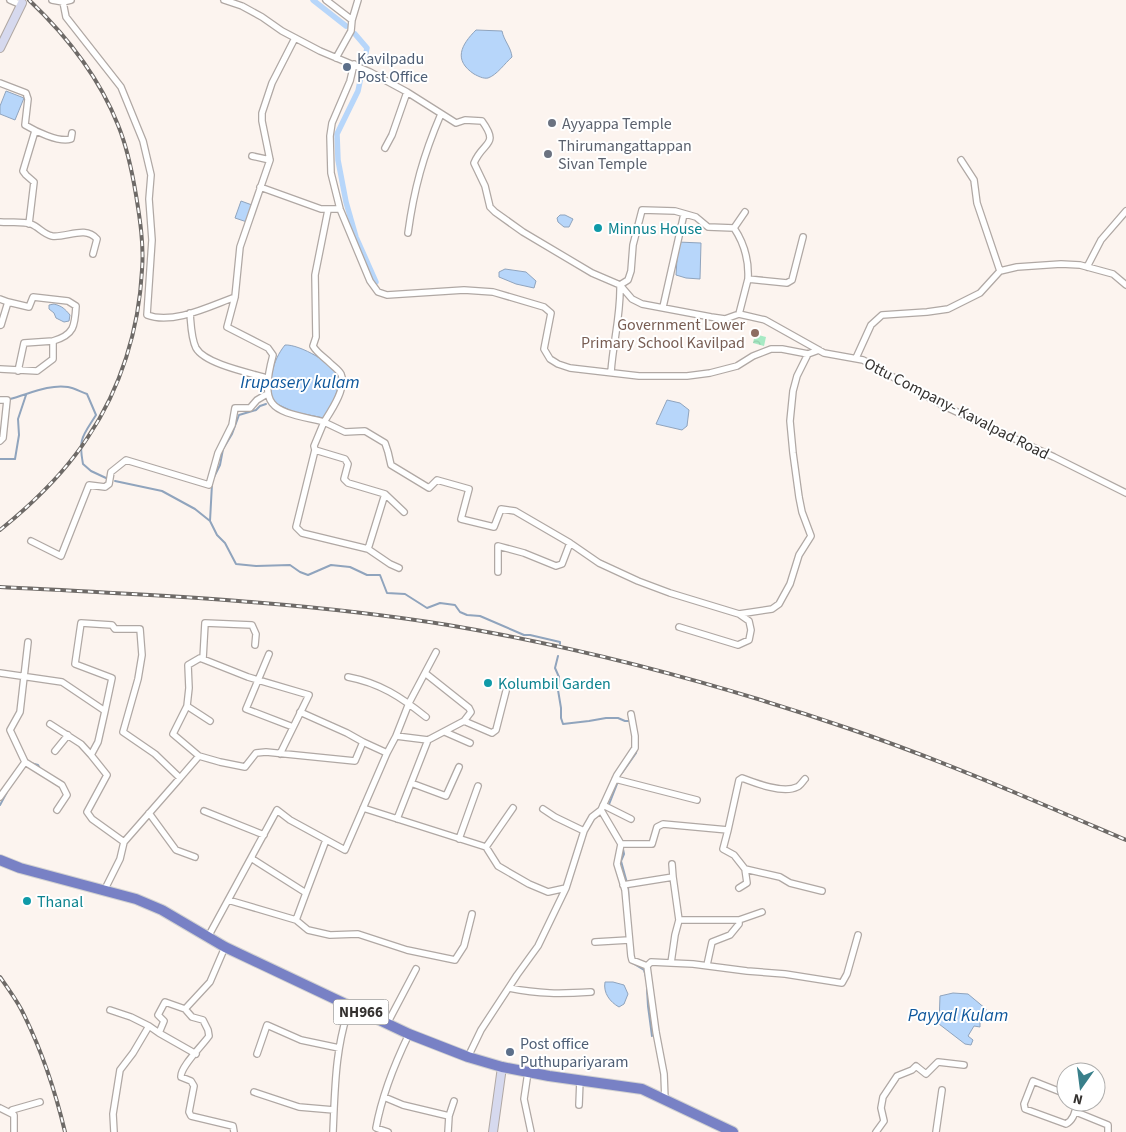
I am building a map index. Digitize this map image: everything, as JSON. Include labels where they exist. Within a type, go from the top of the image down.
[{"type":"highway","name":"NH966","points":[[0,860],[20,868],[136,899],[162,910],[225,946],[408,1034],[468,1057],[528,1072],[642,1089],[714,1127],[733,1132]]},
{"type":"street","points":[[0,48],[22,3],[10,0]]},
{"type":"street","points":[[52,0],[62,2],[71,0]]},
{"type":"street","name":"Ottu Company- Kavalpad Road","points":[[224,0],[242,6],[295,38],[336,58],[354,64],[407,92],[456,123],[465,120],[482,121],[491,135],[490,140],[477,155],[474,163],[485,186],[490,206],[495,212],[523,232],[592,273],[620,285],[632,299],[642,304],[726,319],[739,314],[765,320],[819,350],[838,356],[864,360],[944,406],[1126,493]]},
{"type":"street","points":[[326,0],[352,20]]},
{"type":"street","points":[[336,58],[350,31],[358,0]]},
{"type":"street","points":[[62,2],[66,17],[121,87],[143,141],[151,175],[149,199],[152,240],[147,315],[156,318],[190,314],[235,298]]},
{"type":"street","points":[[295,38],[272,83],[262,113],[270,160],[240,247],[235,298],[227,327],[268,348],[273,355],[267,378],[267,394],[271,404],[286,413],[324,422],[345,432],[365,431],[385,443],[391,466],[428,488],[437,480],[470,489],[461,518],[494,527],[500,508],[515,511],[570,543],[599,563],[638,581],[739,614],[749,621],[751,630],[749,640],[738,645],[679,627]]},
{"type":"street","points":[[354,64],[350,80],[332,124],[330,136],[331,173],[340,209],[370,281],[378,292],[387,295],[464,290],[493,292],[544,307],[551,313],[544,349],[550,359],[570,368],[638,376],[687,376],[710,373],[737,366],[752,356],[771,349],[808,354],[819,350]]},
{"type":"street","points":[[0,83],[26,93],[28,99],[25,125],[35,131],[68,141],[71,139],[72,133]]},
{"type":"street","points":[[385,148],[392,135],[407,92]]},
{"type":"street","points":[[408,233],[413,197],[424,154],[441,114]]},
{"type":"street","points":[[29,224],[34,182],[23,171],[35,131]]},
{"type":"street","points":[[252,156],[270,160]]},
{"type":"street","points":[[961,160],[974,180],[977,203],[1000,272]]},
{"type":"street","points":[[260,187],[328,210],[340,209]]},
{"type":"street","points":[[328,210],[315,275],[316,337],[313,346],[340,374],[342,379],[336,404],[324,422],[314,446],[315,450],[296,527],[302,533],[368,549],[399,568]]},
{"type":"street","points":[[611,372],[614,341],[619,320],[620,285],[628,280],[631,271],[633,246],[642,210],[675,211],[696,217],[708,227],[734,228]]},
{"type":"street","points":[[1087,267],[1101,240],[1126,211]]},
{"type":"street","points":[[734,228],[744,212]]},
{"type":"street","points":[[663,307],[684,214]]},
{"type":"street","points":[[0,222],[29,224],[53,236],[81,232],[93,235],[97,239],[92,254]]},
{"type":"street","points":[[734,228],[742,239],[749,264],[748,279],[739,314]]},
{"type":"street","points":[[748,279],[787,284],[792,280],[803,237]]},
{"type":"street","points":[[856,358],[871,325],[882,315],[927,312],[948,308],[980,293],[1000,272],[1017,267],[1061,264],[1087,267],[1113,274],[1126,285]]},
{"type":"street","points":[[0,299],[29,307],[33,296],[68,301],[76,306],[75,323],[70,333],[53,340],[24,343],[18,371]]},
{"type":"street","points":[[0,324],[8,302]]},
{"type":"street","points":[[190,314],[194,342],[197,350],[204,356],[215,362],[267,378]]},
{"type":"street","points":[[0,369],[36,371],[53,359],[53,340]]},
{"type":"street","points":[[739,614],[772,609],[779,604],[790,584],[799,555],[811,536],[802,512],[799,497],[790,421],[793,391],[797,376],[808,354]]},
{"type":"street","points":[[30,541],[62,556],[89,485],[105,487],[109,484],[112,472],[126,460],[208,485],[218,453],[232,425],[235,408],[250,408],[257,400],[267,394]]},
{"type":"street","points":[[0,400],[7,400],[3,438],[0,441]]},
{"type":"street","points":[[315,450],[345,458],[348,464],[344,479],[348,483],[385,494],[404,512]]},
{"type":"street","points":[[368,549],[385,494]]},
{"type":"street","points":[[498,572],[498,546],[524,553],[556,566],[562,564],[570,543]]},
{"type":"street","points":[[91,755],[98,742],[112,678],[75,664],[80,623],[112,625],[115,630],[140,629],[142,655],[138,679],[123,732],[154,754],[180,778]]},
{"type":"street","points":[[203,659],[205,623],[252,625],[256,634],[255,645]]},
{"type":"street","points":[[28,642],[20,712],[10,730],[25,762],[62,785],[67,795],[58,810]]},
{"type":"street","points":[[208,936],[277,810],[290,820],[345,850],[409,703],[436,652]]},
{"type":"street","points":[[269,654],[246,710],[293,726]]},
{"type":"street","points":[[280,754],[309,695],[248,678],[200,658],[188,665],[189,688],[187,706],[173,734],[199,756],[244,767],[256,754],[266,752],[280,754],[355,761],[363,742]]},
{"type":"street","points":[[0,673],[62,682],[106,711]]},
{"type":"street","points":[[396,736],[428,740],[464,721],[471,712],[469,708],[425,673]]},
{"type":"street","points":[[348,677],[384,687],[409,703],[426,717]]},
{"type":"street","points":[[464,721],[492,733],[496,730],[506,691]]},
{"type":"street","points":[[187,706],[210,721]]},
{"type":"street","points":[[300,712],[347,733],[387,754]]},
{"type":"street","points":[[468,1057],[481,1030],[538,946],[566,888],[584,831],[592,817],[602,808],[615,779],[634,748],[635,736],[632,716]]},
{"type":"street","points":[[50,724],[68,735],[91,755],[107,775],[87,812],[92,819],[124,842]]},
{"type":"street","points":[[444,732],[470,743]]},
{"type":"street","points":[[55,751],[68,735]]},
{"type":"street","points":[[397,819],[428,740]]},
{"type":"street","points":[[104,891],[120,859],[124,842],[199,756]]},
{"type":"street","points":[[0,797],[25,762]]},
{"type":"street","points":[[411,783],[446,796],[459,767]]},
{"type":"street","points":[[738,888],[747,883],[745,869],[734,854],[723,849],[739,780],[742,778],[770,788],[790,789],[797,787],[805,779]]},
{"type":"street","points":[[615,779],[697,800]]},
{"type":"street","points":[[459,839],[478,786]]},
{"type":"street","points":[[363,808],[486,847],[498,866],[529,884],[548,892],[566,888]]},
{"type":"street","points":[[486,847],[513,808]]},
{"type":"street","points":[[602,808],[631,819]]},
{"type":"street","points":[[602,808],[621,844],[617,864],[623,885],[632,960],[647,966]]},
{"type":"street","points":[[543,809],[554,817],[584,831]]},
{"type":"street","points":[[204,811],[264,835]]},
{"type":"street","points":[[149,813],[176,850],[195,857]]},
{"type":"street","points":[[621,844],[652,844],[657,827],[663,824],[728,830]]},
{"type":"street","points":[[296,920],[326,840]]},
{"type":"street","points":[[251,858],[306,893]]},
{"type":"street","points":[[671,963],[679,920],[672,864]]},
{"type":"street","points":[[745,869],[780,877],[790,883],[822,891]]},
{"type":"street","points":[[623,885],[673,877]]},
{"type":"street","points":[[228,900],[296,920],[304,928],[316,932],[358,934],[407,950],[454,960],[464,946],[472,914]]},
{"type":"street","points":[[679,920],[739,920],[762,912]]},
{"type":"street","points":[[707,965],[712,942],[730,935],[739,924],[739,920]]},
{"type":"street","points":[[647,966],[651,962],[707,965],[842,983],[847,974],[858,935]]},
{"type":"street","points":[[595,942],[629,940]]},
{"type":"street","points":[[185,1009],[210,982],[225,946]]},
{"type":"street","points":[[647,966],[664,1074],[665,1100]]},
{"type":"street","points":[[387,1024],[416,969]]},
{"type":"street","points":[[508,988],[534,993],[554,994],[591,992]]},
{"type":"street","points":[[159,1033],[164,1021],[158,1015],[166,1002],[185,1009],[192,1017],[203,1020],[209,1036],[196,1054],[189,1059],[180,1075],[191,1081],[194,1086],[188,1112],[191,1116],[233,1126],[234,1132]]},
{"type":"street","points":[[333,1132],[335,1072],[340,1036],[350,1006]]},
{"type":"street","points":[[110,1010],[149,1026],[196,1054]]},
{"type":"street","points":[[257,1054],[266,1025],[301,1040],[339,1048]]},
{"type":"street","points":[[114,1132],[114,1114],[120,1070],[149,1026]]},
{"type":"street","points":[[388,1132],[375,1130],[393,1067],[408,1034]]},
{"type":"street","points":[[876,1132],[884,1121],[881,1108],[883,1097],[897,1076],[912,1070],[916,1066],[926,1074],[938,1062],[964,1065]]},
{"type":"street","points":[[493,1132],[502,1066]]},
{"type":"street","points":[[528,1072],[524,1099],[531,1132]]},
{"type":"street","points":[[579,1105],[580,1080]]},
{"type":"street","points":[[1056,1090],[1033,1081],[1024,1104],[1025,1109],[1066,1124],[1070,1122],[1076,1112],[1108,1125],[1108,1132]]},
{"type":"street","points":[[936,1132],[942,1090]]},
{"type":"street","points":[[254,1092],[299,1108],[334,1110]]},
{"type":"street","points":[[384,1097],[403,1105],[449,1116]]},
{"type":"street","points":[[448,1132],[449,1116],[454,1101]]},
{"type":"street","points":[[14,1132],[14,1115],[12,1110],[40,1102]]},
{"type":"street","points":[[0,1108],[13,1114]]},
{"type":"green space","points":[[755,334],[766,337],[764,346],[753,343]]},
{"type":"water","points":[[476,30],[502,31],[512,57],[498,72],[488,78],[482,78],[467,69],[461,58],[466,41]]},
{"type":"water","points":[[6,91],[24,98],[15,120],[0,114],[0,106]]},
{"type":"water","points":[[241,201],[252,205],[247,222],[235,218]]},
{"type":"water","points":[[560,215],[573,219],[569,227],[564,227],[558,222],[557,218]]},
{"type":"water","points":[[678,242],[701,243],[700,279],[676,275]]},
{"type":"water","points":[[505,269],[526,272],[536,281],[534,288],[516,284],[499,277],[499,272]]},
{"type":"water","points":[[54,304],[65,309],[70,315],[69,321],[64,322],[56,318],[49,309],[49,305]]},
{"type":"water","name":"Irupasery kulam","points":[[285,345],[307,351],[324,361],[336,373],[339,379],[338,387],[324,418],[294,412],[273,402],[272,372],[277,358]]},
{"type":"water","points":[[667,400],[680,403],[689,410],[687,426],[682,430],[656,424]]},
{"type":"water","points":[[605,982],[624,985],[628,994],[624,1004],[619,1007],[610,1000],[605,990]]},
{"type":"water","name":"Payyal Kulam","points":[[953,993],[968,994],[986,1009],[984,1017],[980,1017],[980,1027],[974,1026],[968,1036],[973,1040],[971,1045],[965,1044],[939,1024],[940,996]]},
{"type":"waterway","points":[[313,0],[346,26]]},
{"type":"waterway","points":[[355,34],[367,48],[358,91],[337,134],[338,160],[346,202],[356,237],[376,282]]},
{"type":"waterway","points":[[7,399],[46,388],[61,386],[87,394],[96,415],[81,443],[83,464],[91,471],[106,478]]},
{"type":"waterway","points":[[0,459],[15,459],[19,435],[18,419],[26,395]]},
{"type":"waterway","points":[[214,477],[220,465],[223,449],[232,434],[239,415],[256,410],[266,404]]},
{"type":"waterway","points":[[115,481],[162,491],[195,509],[210,521]]},
{"type":"waterway","points":[[212,484],[210,521],[236,564],[256,566],[290,565],[308,575],[331,565],[350,567],[367,575],[380,575],[387,593],[405,594],[427,608],[440,603],[455,605],[460,612],[467,615],[480,616],[524,635],[560,642],[560,644]]},
{"type":"waterway","points":[[558,656],[555,668],[559,677],[558,690],[563,724],[606,718],[631,721]]},
{"type":"waterway","points":[[622,773],[636,753],[638,740]]},
{"type":"waterway","points":[[31,763],[38,765],[41,770]]},
{"type":"waterway","points":[[608,807],[617,784]]},
{"type":"waterway","points":[[0,805],[7,792]]},
{"type":"waterway","points":[[614,827],[620,838]]},
{"type":"waterway","points":[[623,849],[624,854],[621,861],[627,883]]},
{"type":"waterway","points":[[628,886],[629,908]]},
{"type":"waterway","points":[[631,962],[644,970],[646,977]]},
{"type":"waterway","points":[[647,989],[652,1036]]},
{"type":"railway","points":[[0,530],[36,499],[59,475],[79,450],[100,418],[119,378],[132,336],[137,314],[142,270],[142,242],[136,195],[129,159],[118,125],[101,90],[80,58],[43,13],[29,0]]},
{"type":"railway","points":[[0,587],[225,600],[337,610],[448,625],[600,656],[701,682],[885,741],[955,768],[1126,840]]},
{"type":"railway","points":[[0,977],[21,1009],[35,1039],[52,1085],[65,1132]]},
{"type":"place","name":"Kavilpadu Post Office","points":[[347,67]]},
{"type":"place","name":"Ayyappa Temple","points":[[552,123]]},
{"type":"place","name":"Thirumangattappan Sivan Temple","points":[[548,154]]},
{"type":"place","name":"Minnus House","points":[[598,228]]},
{"type":"place","name":"Government Lower Primary School Kavilpad","points":[[755,333]]},
{"type":"place","name":"Kolumbil Garden","points":[[488,683]]},
{"type":"place","name":"Thanal","points":[[27,901]]},
{"type":"place","name":"Post office Puthupariyaram","points":[[510,1052]]}]
